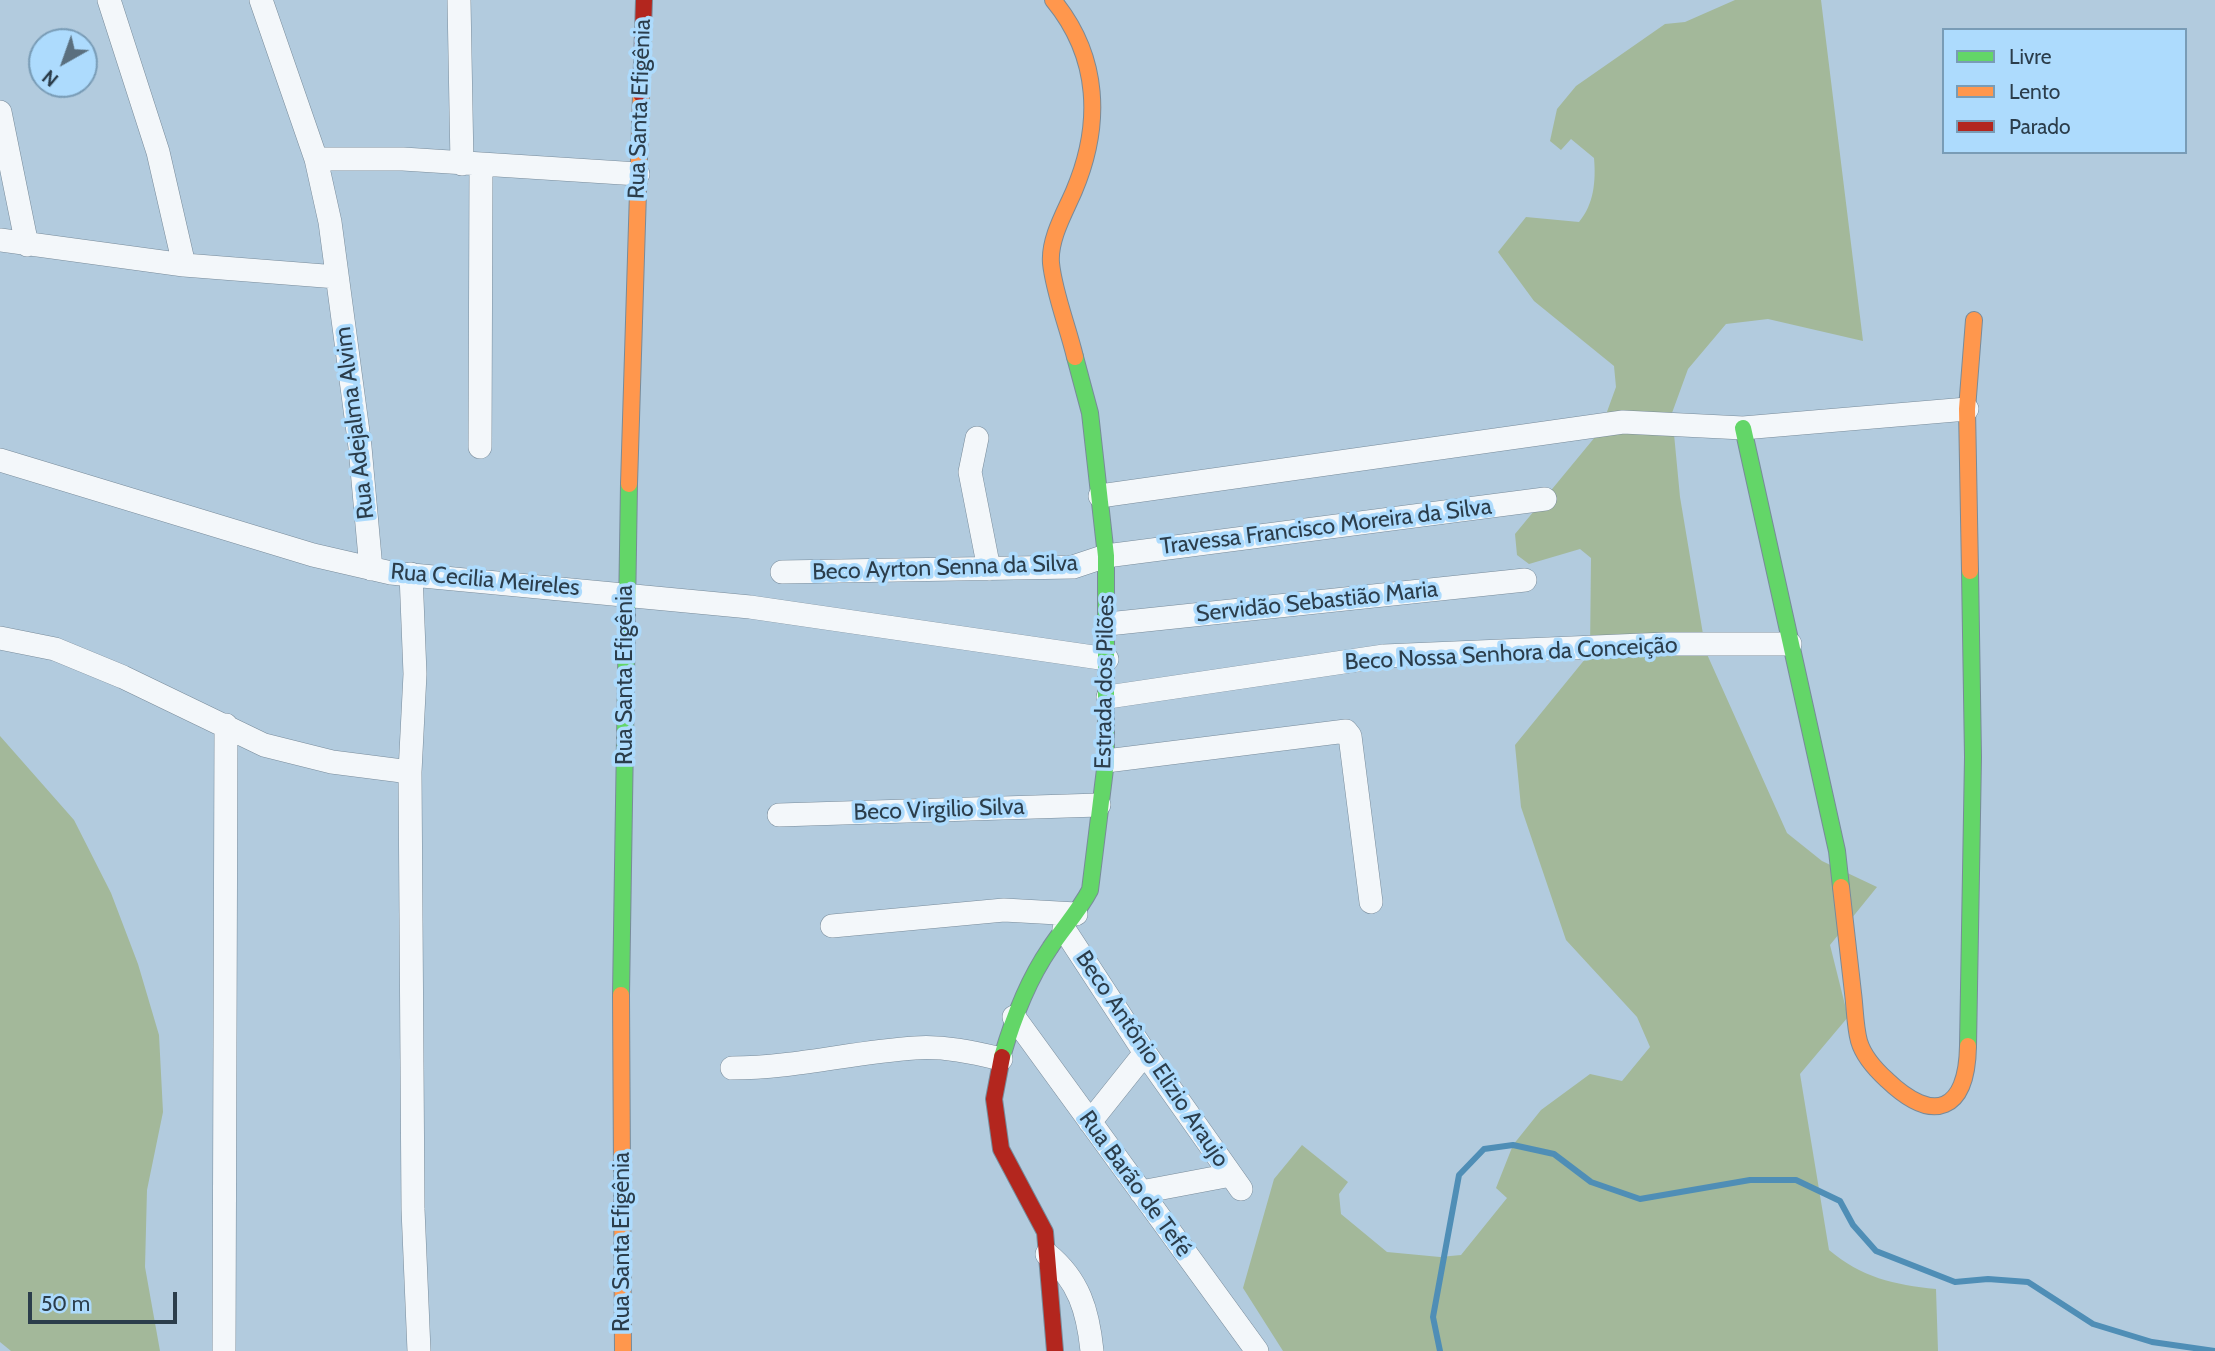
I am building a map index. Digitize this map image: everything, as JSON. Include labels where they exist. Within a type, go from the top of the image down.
[{"type":"street","points":[[109,0],[158,152],[184,265]]},
{"type":"street","name":"Rua Adejalma Alvim","points":[[261,0],[316,159],[330,222],[360,447],[371,569]]},
{"type":"street","points":[[459,0],[471,164],[480,447]]},
{"type":"street","name":"Rua Santa Efigênia","points":[[623,1351],[621,1033],[625,594],[644,0]]},
{"type":"street","name":"Estrada dos Pilões","points":[[1053,0],[1079,32],[1090,66],[1093,117],[1090,145],[1053,240],[1051,262],[1090,413],[1100,496],[1106,556],[1108,624],[1106,761],[1099,805],[1093,879],[1070,921],[1036,971],[1014,1017],[1001,1059],[994,1099],[995,1128],[1001,1149],[1045,1231],[1055,1351]]},
{"type":"street","points":[[0,112],[27,245]]},
{"type":"street","points":[[316,159],[403,159],[638,174]]},
{"type":"street","points":[[0,240],[184,265],[337,277]]},
{"type":"street","points":[[1743,428],[1836,851],[1859,1042],[1872,1068],[1906,1097],[1928,1107],[1941,1105],[1958,1095],[1968,1075],[1973,757],[1967,409],[1974,320]]},
{"type":"street","points":[[1100,496],[1623,422],[1743,428],[1967,409]]},
{"type":"street","points":[[977,438],[970,472],[989,569]]},
{"type":"street","name":"Rua Cecilia Meireles","points":[[0,460],[313,555],[371,569],[750,607],[1107,659]]},
{"type":"street","name":"Travessa Francisco Moreira da Silva","points":[[1106,556],[1545,499]]},
{"type":"street","name":"Beco Ayrton Senna da Silva","points":[[782,572],[1073,568],[1106,556]]},
{"type":"street","points":[[411,574],[415,674],[410,772],[413,1209],[419,1351]]},
{"type":"street","name":"Servidão Sebastião Maria","points":[[1108,624],[1525,580]]},
{"type":"street","points":[[0,638],[55,649],[123,677],[264,745],[332,762],[410,772]]},
{"type":"street","name":"Beco Nossa Senhora da Conceição","points":[[1108,697],[1384,656],[1666,644],[1790,644]]},
{"type":"street","points":[[224,1351],[226,725]]},
{"type":"street","points":[[1106,761],[1341,729],[1350,736],[1371,902]]},
{"type":"street","name":"Beco Virgilio Silva","points":[[779,815],[1099,805]]},
{"type":"street","points":[[832,926],[1004,910],[1070,921]]},
{"type":"street","name":"Beco Antônio Elizio Araujo","points":[[1070,921],[1145,1053],[1236,1182],[1140,1192]]},
{"type":"street","name":"Rua Barão de Tefé","points":[[1014,1017],[1257,1351]]},
{"type":"street","points":[[732,1068],[773,1068],[916,1048],[969,1052],[1001,1059]]},
{"type":"street","points":[[1090,1122],[1145,1053]]},
{"type":"street","points":[[1046,1254],[1062,1266],[1078,1289],[1086,1311],[1092,1351]]},
{"type":"green space","points":[[1735,0],[1821,0],[1863,341],[1768,319],[1726,324],[1688,369],[1672,413],[1680,497],[1706,652],[1787,833],[1822,861],[1877,887],[1830,945],[1848,1017],[1800,1074],[1829,1250],[1853,1267],[1879,1278],[1936,1289],[1938,1351],[1283,1351],[1243,1288],[1274,1179],[1302,1145],[1348,1182],[1339,1194],[1341,1214],[1387,1252],[1440,1257],[1461,1255],[1507,1198],[1496,1188],[1513,1145],[1541,1110],[1590,1074],[1622,1081],[1650,1047],[1637,1017],[1566,940],[1521,807],[1515,745],[1590,653],[1591,558],[1580,549],[1529,564],[1517,555],[1515,534],[1600,431],[1616,387],[1614,366],[1534,301],[1498,252],[1526,217],[1579,222],[1588,208],[1594,184],[1594,158],[1571,139],[1561,150],[1550,141],[1557,109],[1576,86],[1665,24],[1685,22]]},
{"type":"green space","points":[[0,736],[74,820],[111,893],[138,964],[159,1035],[163,1112],[147,1190],[145,1267],[160,1351],[11,1351],[0,1342]]},
{"type":"waterway","points":[[1440,1351],[1433,1317],[1459,1175],[1484,1149],[1513,1145],[1554,1154],[1591,1182],[1640,1199],[1750,1180],[1796,1180],[1840,1201],[1853,1225],[1876,1251],[1955,1282],[1988,1279],[2028,1282],[2093,1324],[2152,1342],[2215,1351]]},
{"type":"traffic: fast","points":[[1002,1057],[1016,1014],[1035,973],[1090,890],[1106,761],[1106,556],[1090,413],[1075,357]]},
{"type":"traffic: fast","points":[[1743,428],[1837,851],[1841,887]]},
{"type":"traffic: fast","points":[[621,995],[629,484]]},
{"type":"traffic: fast","points":[[1968,1046],[1973,757],[1970,571]]},
{"type":"traffic: slow","points":[[1053,0],[1069,22],[1080,45],[1092,92],[1092,117],[1083,166],[1058,226],[1051,254],[1055,286],[1075,357]]},
{"type":"traffic: slow","points":[[629,484],[641,94]]},
{"type":"traffic: slow","points":[[1970,571],[1967,409],[1974,320]]},
{"type":"traffic: slow","points":[[1841,887],[1857,1029],[1859,1041],[1870,1062],[1904,1094],[1919,1103],[1933,1106],[1945,1104],[1962,1085],[1968,1046]]},
{"type":"traffic: slow","points":[[621,995],[623,1351]]},
{"type":"traffic: jam","points":[[641,94],[644,0]]},
{"type":"traffic: jam","points":[[1002,1057],[994,1099],[1001,1149],[1045,1232],[1055,1351]]}]
